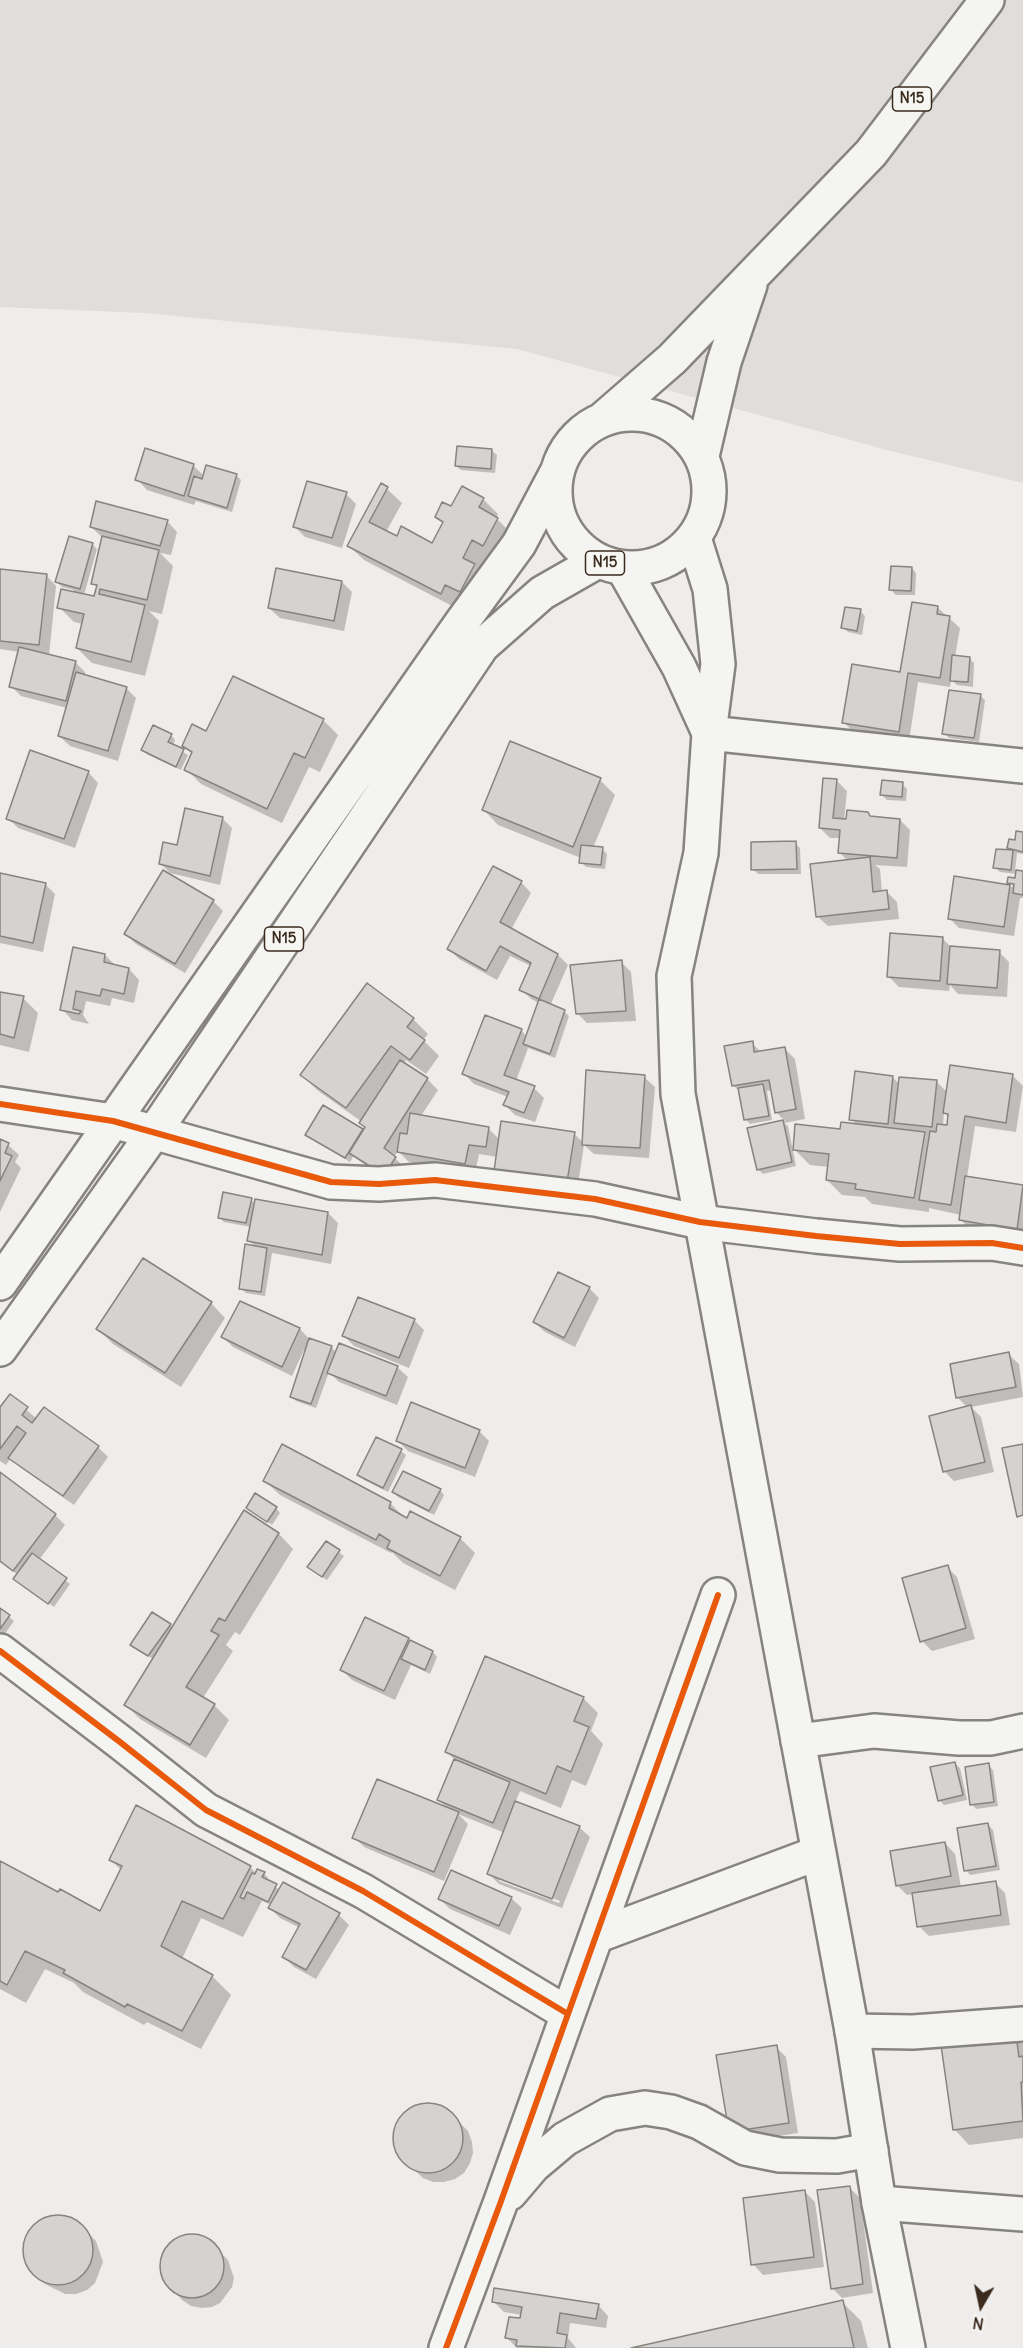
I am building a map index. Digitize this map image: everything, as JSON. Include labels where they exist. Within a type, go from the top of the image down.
[{"type":"main road","name":"N15","points":[[0,1283],[519,544],[566,451],[582,432],[603,419],[672,358],[753,278],[871,153],[987,0]]},
{"type":"main road","name":"N15","points":[[702,456],[724,362],[753,278]]},
{"type":"main road","name":"N15","points":[[556,474],[554,500],[562,525],[577,546],[610,565],[643,568],[662,563],[681,553],[694,538],[705,519],[710,498],[709,476],[702,456],[684,433],[660,418],[631,414],[603,419]]},
{"type":"main road","points":[[694,538],[710,589],[718,664],[701,853],[674,976],[678,1094],[852,2031],[879,2203],[908,2348]]},
{"type":"main road","name":"N15","points":[[0,1348],[155,1131],[482,646],[542,593],[610,565]]},
{"type":"main road","points":[[610,565],[679,667],[710,733]]},
{"type":"main road","points":[[710,733],[1023,766]]},
{"type":"main road","points":[[0,1104],[113,1121],[331,1182],[379,1184],[435,1180],[595,1199],[700,1222],[900,1244],[992,1243],[1023,1248]]},
{"type":"main road","points":[[446,2348],[500,2204],[718,1595]]},
{"type":"main road","points":[[0,1651],[206,1810],[363,1891],[568,2014]]},
{"type":"main road","points":[[798,1741],[874,1731],[959,1738],[991,1738],[1023,1731]]},
{"type":"main road","points":[[596,1936],[818,1853]]},
{"type":"main road","points":[[852,2031],[924,2031],[1023,2024]]},
{"type":"main road","points":[[500,2204],[533,2166],[565,2139],[610,2114],[645,2108],[671,2112],[699,2122],[745,2148],[780,2155],[837,2156],[871,2150]]},
{"type":"main road","points":[[879,2203],[1023,2214]]},
{"type":"shaded area","points":[[0,0],[1023,0],[1023,483],[887,450],[517,349],[145,313],[0,307]]},
{"type":"building","points":[[457,446],[492,449],[491,469],[455,466]]},
{"type":"building","points":[[145,448],[194,464],[184,496],[135,480]]},
{"type":"building","points":[[206,465],[237,474],[227,508],[188,496],[194,476],[202,479]]},
{"type":"building","points":[[307,481],[347,492],[332,538],[293,527]]},
{"type":"building","points":[[381,483],[388,487],[369,522],[397,536],[401,526],[432,543],[443,522],[435,517],[442,502],[451,506],[462,486],[484,498],[479,507],[498,518],[483,546],[472,540],[463,558],[475,564],[460,592],[445,585],[441,594],[347,546]]},
{"type":"building","points":[[96,501],[168,520],[160,546],[90,527]]},
{"type":"building","points":[[69,536],[93,543],[80,589],[55,582]]},
{"type":"building","points":[[102,536],[159,550],[147,600],[100,589],[99,594],[145,605],[131,662],[76,648],[84,614],[57,608],[61,589],[94,596],[97,585],[91,584]]},
{"type":"building","points":[[891,566],[912,567],[911,591],[889,590]]},
{"type":"building","points":[[276,568],[342,581],[334,621],[268,608]]},
{"type":"building","points":[[0,569],[47,574],[39,645],[0,641]]},
{"type":"building","points":[[912,602],[938,606],[937,614],[950,616],[940,678],[908,673],[899,732],[842,723],[852,664],[900,672]]},
{"type":"building","points":[[845,607],[861,609],[857,631],[841,628]]},
{"type":"building","points":[[19,647],[76,661],[66,701],[9,687]]},
{"type":"building","points":[[952,655],[970,657],[968,682],[950,681]]},
{"type":"building","points":[[76,672],[127,687],[108,751],[58,736]]},
{"type":"building","points":[[233,676],[324,719],[305,758],[294,753],[267,809],[184,770],[192,752],[182,746],[192,724],[206,731]]},
{"type":"building","points":[[949,690],[981,694],[974,738],[942,734]]},
{"type":"building","points":[[153,725],[172,734],[168,742],[184,749],[176,767],[141,750]]},
{"type":"building","points":[[510,741],[601,778],[573,847],[482,810]]},
{"type":"building","points":[[30,750],[89,771],[64,839],[6,819]]},
{"type":"building","points":[[823,778],[837,779],[833,818],[846,819],[847,810],[868,812],[870,816],[900,819],[897,858],[838,853],[840,830],[819,828]]},
{"type":"building","points":[[882,780],[903,782],[902,797],[880,795]]},
{"type":"building","points":[[185,808],[223,817],[210,876],[159,864],[163,842],[177,845]]},
{"type":"building","points":[[1016,831],[1023,832],[1023,852],[1007,848],[1009,839],[1015,840]]},
{"type":"building","points":[[796,841],[797,869],[751,870],[751,842]]},
{"type":"building","points":[[581,845],[603,847],[601,865],[579,863]]},
{"type":"building","points":[[996,849],[1013,850],[1011,870],[993,868]]},
{"type":"building","points":[[870,857],[873,892],[887,890],[889,909],[816,917],[810,864]]},
{"type":"building","points":[[493,866],[522,881],[500,922],[558,954],[539,999],[519,990],[531,963],[500,946],[486,971],[447,949]]},
{"type":"building","points":[[163,870],[214,900],[175,964],[124,934]]},
{"type":"building","points":[[1016,870],[1023,871],[1023,895],[1013,893],[1014,884],[1007,883],[1008,877],[1015,878]]},
{"type":"building","points":[[0,873],[46,883],[33,943],[0,936]]},
{"type":"building","points":[[954,876],[1010,885],[1004,927],[948,919]]},
{"type":"building","points":[[890,933],[943,937],[940,981],[887,977]]},
{"type":"building","points":[[950,946],[1000,950],[997,988],[947,984]]},
{"type":"building","points":[[73,947],[105,954],[104,962],[129,968],[124,994],[102,989],[100,996],[76,991],[73,1009],[81,1011],[79,1014],[60,1010]]},
{"type":"building","points":[[622,960],[626,1011],[576,1014],[570,965]]},
{"type":"building","points":[[367,983],[414,1018],[407,1027],[425,1040],[410,1060],[391,1046],[346,1108],[300,1075]]},
{"type":"building","points":[[0,992],[24,996],[14,1038],[0,1034]]},
{"type":"building","points":[[539,999],[565,1010],[550,1054],[523,1044]]},
{"type":"building","points":[[485,1015],[522,1029],[504,1075],[535,1086],[524,1113],[503,1105],[509,1092],[462,1074]]},
{"type":"building","points":[[753,1041],[754,1052],[785,1047],[796,1109],[775,1113],[769,1080],[732,1086],[724,1046]]},
{"type":"building","points":[[400,1060],[428,1078],[384,1148],[396,1157],[384,1175],[349,1153],[365,1127],[359,1123]]},
{"type":"building","points":[[950,1065],[1013,1074],[1006,1123],[965,1116],[951,1205],[919,1200],[930,1131],[936,1132],[937,1124],[947,1125],[948,1114],[943,1113]]},
{"type":"building","points":[[586,1070],[645,1075],[640,1148],[582,1145]]},
{"type":"building","points":[[855,1071],[893,1076],[888,1124],[849,1120]]},
{"type":"building","points":[[899,1077],[937,1080],[932,1127],[894,1123]]},
{"type":"building","points":[[763,1084],[769,1116],[744,1120],[738,1088]]},
{"type":"building","points":[[323,1105],[363,1129],[345,1158],[305,1135]]},
{"type":"building","points":[[410,1113],[489,1127],[486,1147],[469,1145],[465,1164],[397,1152],[400,1133],[407,1134]]},
{"type":"building","points":[[783,1120],[792,1162],[757,1170],[747,1128]]},
{"type":"building","points":[[501,1121],[575,1132],[567,1182],[494,1171]]},
{"type":"building","points":[[841,1122],[925,1132],[914,1198],[855,1189],[856,1184],[826,1180],[829,1154],[793,1150],[795,1124],[840,1129]]},
{"type":"building","points":[[0,1139],[9,1143],[5,1153],[12,1156],[0,1181]]},
{"type":"building","points":[[965,1176],[1023,1185],[1017,1230],[959,1220]]},
{"type":"building","points":[[223,1192],[252,1198],[246,1223],[218,1218]]},
{"type":"building","points":[[255,1199],[328,1212],[322,1255],[247,1241]]},
{"type":"building","points":[[245,1244],[267,1248],[261,1292],[239,1289]]},
{"type":"building","points":[[143,1258],[212,1302],[165,1373],[96,1329]]},
{"type":"building","points":[[558,1272],[590,1287],[564,1338],[533,1322]]},
{"type":"building","points":[[358,1297],[415,1319],[399,1358],[342,1336]]},
{"type":"building","points":[[240,1301],[300,1328],[282,1367],[221,1337]]},
{"type":"building","points":[[309,1338],[332,1346],[311,1404],[290,1397]]},
{"type":"building","points":[[339,1343],[398,1366],[386,1396],[327,1373]]},
{"type":"building","points":[[1009,1352],[1016,1387],[956,1398],[950,1364]]},
{"type":"building","points":[[10,1394],[28,1407],[22,1415],[32,1423],[44,1407],[99,1446],[63,1496],[8,1458],[26,1433],[17,1426],[0,1449],[0,1407]]},
{"type":"building","points":[[411,1402],[480,1430],[465,1468],[396,1441]]},
{"type":"building","points":[[971,1405],[985,1462],[943,1472],[929,1416]]},
{"type":"building","points":[[376,1437],[402,1449],[383,1488],[357,1475]]},
{"type":"building","points":[[282,1444],[391,1502],[389,1508],[407,1518],[410,1511],[461,1537],[440,1576],[387,1548],[390,1541],[379,1534],[376,1540],[263,1481]]},
{"type":"building","points":[[1023,1444],[1023,1515],[1017,1517],[1002,1448]]},
{"type":"building","points":[[403,1471],[441,1489],[429,1511],[392,1492]]},
{"type":"building","points":[[0,1472],[56,1514],[13,1571],[0,1561]]},
{"type":"building","points":[[255,1493],[277,1507],[267,1522],[246,1508]]},
{"type":"building","points":[[244,1510],[279,1533],[225,1621],[219,1618],[211,1631],[219,1635],[186,1687],[215,1704],[190,1745],[124,1705]]},
{"type":"building","points":[[326,1541],[340,1550],[322,1577],[307,1567]]},
{"type":"building","points":[[32,1553],[67,1578],[48,1604],[13,1579]]},
{"type":"building","points":[[948,1565],[966,1628],[920,1642],[902,1578]]},
{"type":"building","points":[[0,1608],[10,1615],[0,1629]]},
{"type":"building","points":[[152,1612],[171,1624],[148,1656],[130,1645]]},
{"type":"building","points":[[365,1617],[409,1638],[384,1691],[340,1670]]},
{"type":"building","points":[[410,1640],[433,1651],[425,1670],[401,1659]]},
{"type":"building","points":[[485,1656],[584,1697],[574,1721],[589,1727],[571,1772],[557,1766],[546,1794],[445,1752]]},
{"type":"building","points":[[454,1759],[510,1782],[493,1823],[437,1800]]},
{"type":"building","points":[[955,1762],[963,1795],[938,1801],[930,1767]]},
{"type":"building","points":[[989,1763],[994,1802],[970,1805],[965,1767]]},
{"type":"building","points":[[377,1779],[459,1812],[434,1872],[352,1838]]},
{"type":"building","points":[[515,1801],[580,1826],[552,1899],[487,1874]]},
{"type":"building","points":[[136,1805],[251,1866],[223,1919],[182,1901],[161,1946],[213,1975],[182,2031],[127,2004],[125,2007],[63,1973],[65,1970],[25,1951],[7,1985],[0,1981],[0,1861],[100,1911],[122,1866],[109,1860]]},
{"type":"building","points":[[988,1823],[996,1866],[964,1871],[957,1828]]},
{"type":"building","points":[[945,1842],[951,1876],[896,1886],[890,1851]]},
{"type":"building","points":[[257,1869],[265,1872],[262,1877],[277,1884],[268,1902],[247,1892],[244,1899],[240,1897],[252,1873],[255,1874]]},
{"type":"building","points":[[451,1870],[512,1897],[499,1926],[438,1899]]},
{"type":"building","points":[[996,1881],[1001,1915],[917,1927],[912,1893]]},
{"type":"building","points":[[283,1882],[340,1913],[306,1970],[282,1957],[300,1924],[268,1908]]},
{"type":"building","points":[[1016,2035],[1019,2057],[1023,2056],[1023,2082],[1021,2082],[1023,2121],[953,2130],[941,2045]]},
{"type":"building","points":[[777,2045],[789,2123],[729,2132],[716,2055]]},
{"type":"building","points":[[428,2103],[441,2106],[453,2113],[460,2125],[463,2138],[460,2151],[453,2163],[441,2170],[428,2173],[415,2170],[403,2163],[396,2151],[393,2138],[396,2125],[403,2113],[415,2106]]},
{"type":"building","points":[[850,2186],[863,2284],[831,2289],[817,2190]]},
{"type":"building","points":[[805,2190],[814,2257],[751,2265],[743,2198]]},
{"type":"building","points":[[58,2215],[77,2221],[87,2231],[93,2250],[87,2269],[77,2279],[58,2285],[39,2279],[29,2269],[23,2250],[29,2231],[39,2221]]},
{"type":"building","points":[[186,2234],[198,2234],[215,2243],[222,2254],[224,2266],[222,2278],[215,2289],[198,2298],[186,2298],[174,2293],[165,2284],[160,2272],[160,2260],[165,2248],[174,2239]]},
{"type":"building","points":[[494,2288],[599,2304],[596,2319],[560,2313],[557,2333],[567,2335],[565,2348],[516,2346],[517,2340],[505,2338],[509,2317],[520,2318],[522,2307],[492,2302]]},
{"type":"building","points":[[843,2300],[854,2348],[631,2348]]},
{"type":"cycle path","points":[[0,1104],[113,1121],[331,1182],[379,1184],[435,1180],[595,1199],[700,1222],[816,1236],[900,1244],[992,1243],[1023,1248]]},
{"type":"cycle path","points":[[446,2348],[500,2204],[718,1595]]},
{"type":"cycle path","points":[[0,1651],[206,1810],[363,1891],[568,2014]]}]
